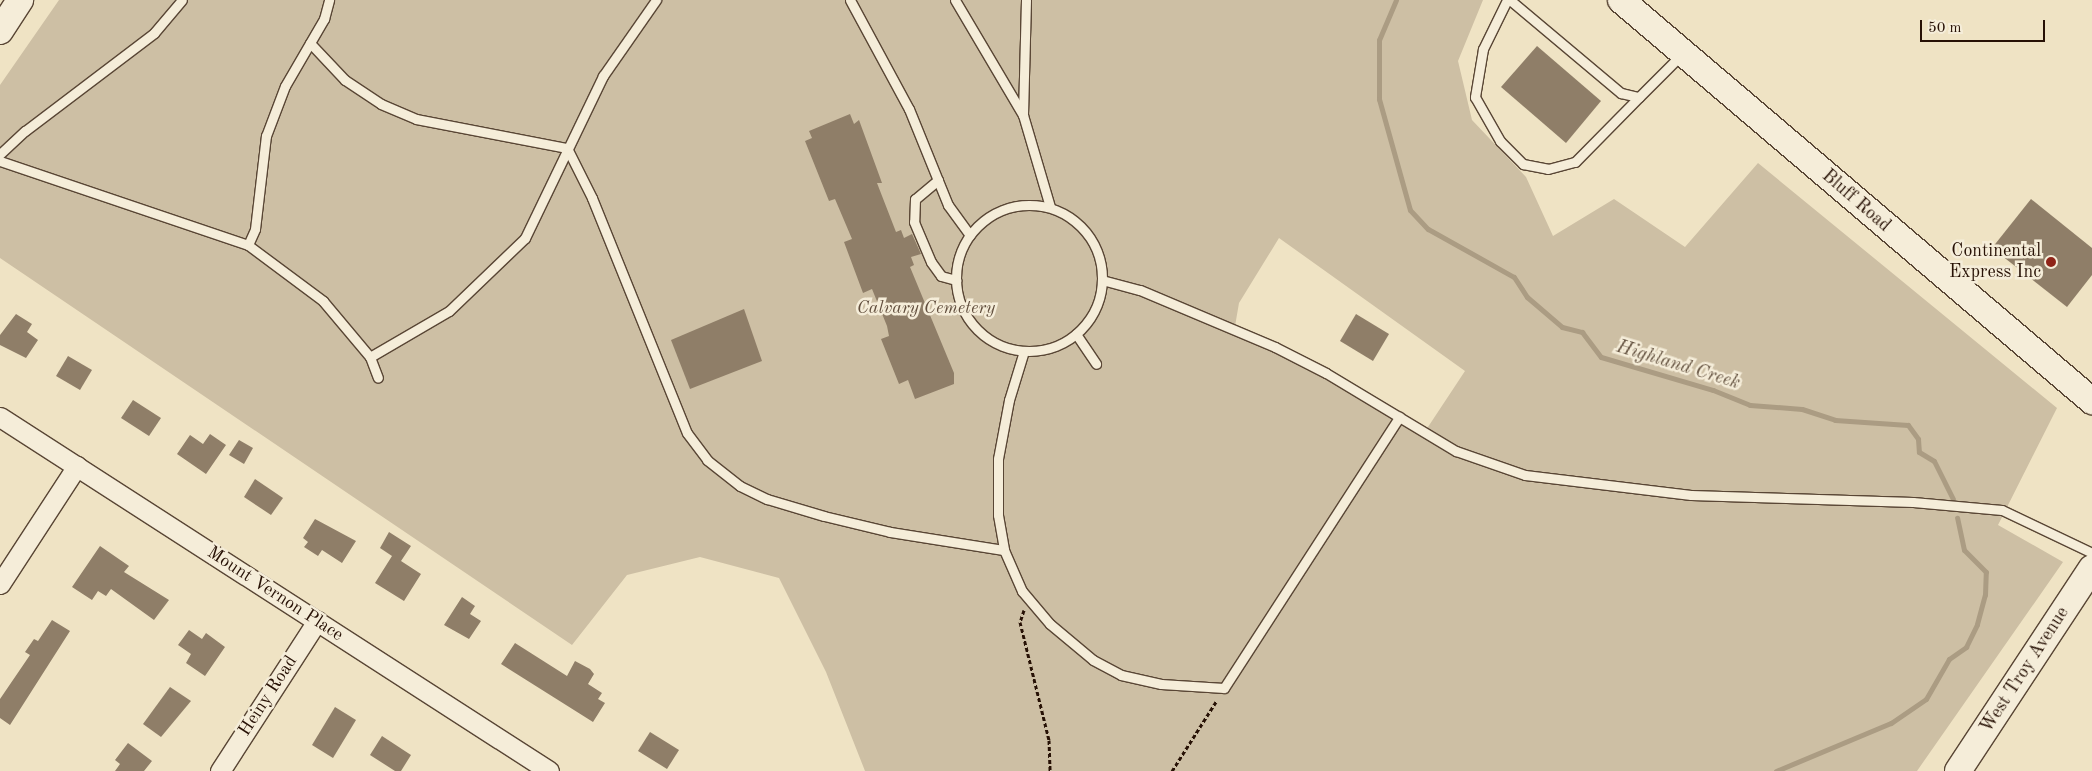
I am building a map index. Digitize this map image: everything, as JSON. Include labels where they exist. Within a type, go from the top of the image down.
[{"type":"main road","points":[[0,31],[20,0]]},
{"type":"main road","name":"Bluff Road","points":[[1621,0],[2092,401]]},
{"type":"main road","name":"West Troy Avenue","points":[[1958,771],[2092,568]]},
{"type":"street","name":"Mount Vernon Place","points":[[0,416],[549,771]]},
{"type":"street","points":[[0,584],[77,466]]},
{"type":"street","name":"Heiny Road","points":[[220,771],[317,621]]},
{"type":"lane","points":[[0,154],[25,131],[154,33],[182,0]]},
{"type":"lane","points":[[248,245],[255,229],[266,136],[285,86],[324,19],[329,0]]},
{"type":"lane","points":[[370,357],[449,311],[498,267],[525,238],[603,76],[656,0]]},
{"type":"lane","points":[[850,0],[909,108],[948,204],[970,235]]},
{"type":"lane","points":[[955,0],[1023,115],[1050,207]]},
{"type":"lane","points":[[1023,115],[1026,0]]},
{"type":"lane","points":[[1639,97],[1621,93],[1508,0],[1483,49],[1476,97],[1500,141],[1523,164],[1548,169],[1575,162],[1683,53]]},
{"type":"lane","points":[[310,43],[345,80],[381,104],[416,119],[499,132],[567,148]]},
{"type":"lane","points":[[567,148],[592,198],[688,433],[707,460],[740,486],[767,499],[824,516],[890,532],[1004,550]]},
{"type":"lane","points":[[0,161],[248,245],[323,301],[370,357],[378,378]]},
{"type":"lane","points":[[938,180],[915,199],[914,222],[931,262],[941,276],[956,280]]},
{"type":"lane","points":[[1014,206],[1050,207],[1072,218],[1088,234],[1099,256],[1102,280],[1099,300],[1090,318],[1076,334],[1060,344],[1024,351],[1002,346],[984,336],[963,308],[956,280],[962,249],[970,235],[989,217],[1014,206]]},
{"type":"lane","points":[[1102,280],[1140,290],[1275,347],[1326,372],[1456,451],[1525,476],[1691,495],[1913,502],[2002,510],[2092,553]]},
{"type":"lane","points":[[1076,334],[1096,364]]},
{"type":"lane","points":[[1024,351],[1008,400],[998,458],[998,515],[1004,550],[1022,591],[1050,624],[1092,660],[1122,675],[1161,684],[1224,688],[1399,417]]},
{"type":"path","points":[[1033,604],[1024,610],[1020,622],[1049,740],[1050,771]]},
{"type":"path","points":[[1172,771],[1224,688]]},
{"type":"green space","name":"Calvary Cemetery","points":[[59,0],[1483,0],[1458,61],[1472,120],[1526,177],[1553,236],[1614,199],[1685,247],[1758,163],[2057,408],[1998,525],[2063,562],[1917,771],[865,771],[826,672],[779,578],[700,557],[627,575],[572,645],[0,258],[0,85]],"holes":[[[1279,238],[1465,371],[1426,430],[1234,332],[1239,303]]]},
{"type":"building","points":[[1537,46],[1601,101],[1566,143],[1501,87]]},
{"type":"building","points":[[850,114],[854,124],[859,120],[882,183],[877,183],[896,232],[901,230],[904,238],[912,234],[921,254],[911,257],[914,265],[910,267],[954,373],[954,384],[915,399],[908,380],[899,384],[881,339],[889,336],[887,326],[872,289],[863,293],[844,242],[852,239],[835,199],[829,201],[805,141],[812,138],[809,131]]},
{"type":"building","name":"Continental Express Inc","points":[[2031,199],[2092,248],[2092,275],[2067,307],[1992,248]]},
{"type":"building","points":[[744,309],[762,361],[690,389],[671,340]]},
{"type":"building","points":[[16,314],[32,324],[27,332],[38,340],[26,358],[0,345],[0,335]]},
{"type":"building","points":[[1356,314],[1389,334],[1373,361],[1340,341]]},
{"type":"building","points":[[68,356],[92,370],[80,390],[56,376]]},
{"type":"building","points":[[133,400],[161,418],[149,436],[121,418]]},
{"type":"building","points":[[210,434],[226,445],[206,474],[177,454],[190,435],[203,444]]},
{"type":"building","points":[[239,440],[253,448],[244,464],[229,455]]},
{"type":"building","points":[[255,479],[283,498],[271,515],[244,497]]},
{"type":"building","points":[[315,519],[356,541],[342,563],[322,550],[318,556],[304,547],[308,542],[303,538]]},
{"type":"building","points":[[389,532],[411,546],[401,561],[421,574],[404,601],[375,583],[392,556],[380,548]]},
{"type":"building","points":[[100,546],[129,566],[124,572],[169,600],[154,620],[111,589],[106,596],[98,591],[92,600],[72,587]]},
{"type":"building","points":[[462,597],[475,606],[470,614],[481,621],[469,639],[444,625]]},
{"type":"building","points":[[52,620],[70,631],[10,725],[0,718],[0,699],[30,655],[25,652],[34,639],[38,641]]},
{"type":"building","points":[[189,630],[202,639],[206,633],[225,647],[205,676],[186,663],[191,654],[178,645]]},
{"type":"building","points":[[515,643],[567,676],[575,661],[590,669],[594,674],[588,684],[602,693],[598,699],[605,703],[593,722],[501,664]]},
{"type":"building","points":[[170,687],[191,701],[161,737],[143,724]]},
{"type":"building","points":[[335,707],[356,720],[333,758],[312,745]]},
{"type":"building","points":[[650,732],[679,750],[667,769],[638,751]]},
{"type":"building","points":[[382,736],[411,755],[401,771],[395,771],[370,755]]},
{"type":"building","points":[[128,743],[152,761],[144,771],[115,771],[120,764],[115,760]]},
{"type":"waterway","name":"Highland Creek","points":[[1396,0],[1379,40],[1379,99],[1410,210],[1428,229],[1514,277],[1527,297],[1562,327],[1582,332],[1601,357],[1713,390],[1750,405],[1802,409],[1835,420],[1908,425],[1918,439],[1919,452],[1934,461],[1953,499]]},
{"type":"waterway","name":"Highland Creek","points":[[1776,771],[1891,723],[1926,699],[1949,659],[1966,647],[1977,624],[1985,595],[1986,572],[1964,550],[1957,518]]},
{"type":"place","name":"Continental Express Inc","points":[[2051,262]]}]
